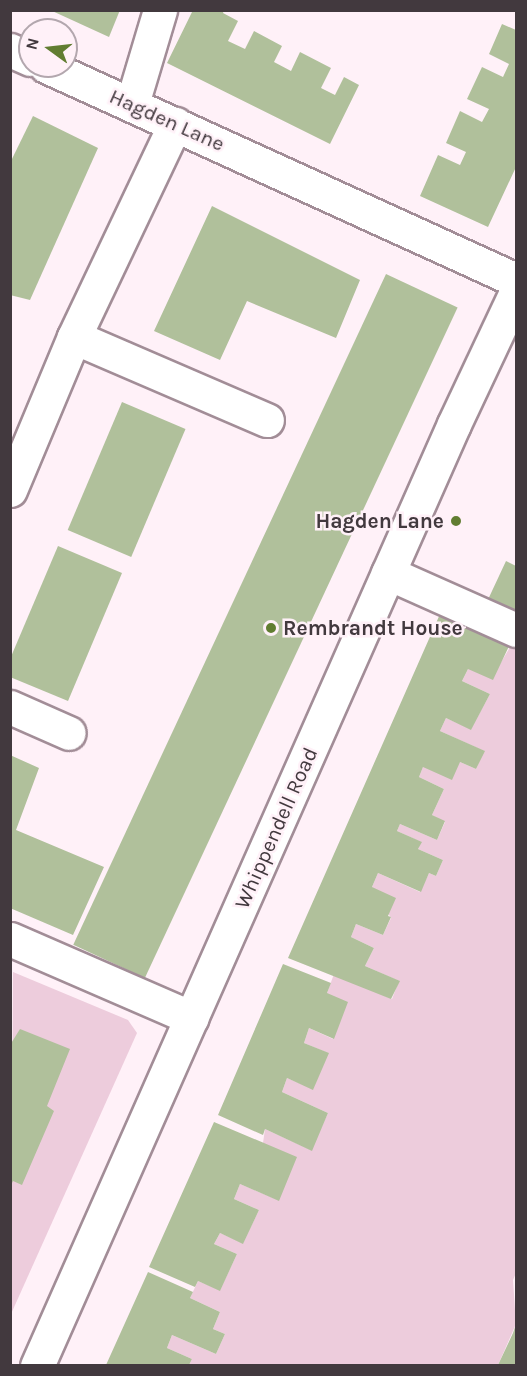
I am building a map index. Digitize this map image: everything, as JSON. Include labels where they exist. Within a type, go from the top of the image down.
[{"type":"street","points":[[132,104],[157,18]]},
{"type":"street","name":"Hagden Lane","points":[[73,78],[516,280]]},
{"type":"street","points":[[10,490],[74,337],[176,124]]},
{"type":"street","name":"Whippendell Road","points":[[37,1365],[388,573],[516,292]]},
{"type":"street","points":[[74,337],[267,420]]},
{"type":"street","points":[[388,573],[516,630]]},
{"type":"street","points":[[10,707],[69,733]]},
{"type":"street","points":[[10,939],[192,1018]]},
{"type":"shaded area","points":[[516,637],[516,1273],[513,1280],[516,1324],[498,1365],[189,1365],[192,1359],[167,1348],[172,1335],[216,1354],[225,1334],[213,1329],[220,1312],[190,1298],[198,1281],[220,1290],[237,1254],[214,1244],[220,1233],[243,1243],[259,1210],[234,1199],[240,1184],[278,1200],[263,1143],[265,1129],[311,1150],[328,1113],[282,1092],[287,1078],[313,1089],[328,1053],[304,1043],[309,1028],[333,1039],[327,993],[334,974],[392,999],[399,981],[365,966],[374,948],[351,937],[356,924],[383,935],[391,918],[372,887],[378,873],[420,892],[429,873],[436,876],[443,860],[418,849],[421,842],[397,831],[400,824],[437,840],[445,822],[432,815],[444,789],[419,777],[423,767],[460,762],[476,769],[484,751],[440,731],[446,718],[471,729],[490,694],[462,681],[468,669],[500,664]]},
{"type":"shaded area","points":[[13,972],[128,1020],[137,1033],[11,1314]]},
{"type":"building","points":[[50,10],[120,10],[109,37],[78,23],[78,18],[67,18]]},
{"type":"building","points":[[193,10],[224,10],[223,13],[238,21],[228,41],[245,49],[254,31],[282,46],[274,62],[291,71],[300,52],[331,68],[321,88],[335,95],[344,77],[359,85],[330,144],[167,63]]},
{"type":"building","points":[[502,24],[516,30],[516,167],[488,227],[420,196],[438,155],[460,165],[466,152],[446,143],[460,111],[482,122],[489,109],[467,99],[482,67],[503,77],[509,64],[489,54]]},
{"type":"building","points":[[33,116],[98,148],[30,300],[10,295],[10,163]]},
{"type":"building","points":[[212,206],[360,280],[336,338],[247,301],[220,360],[154,331]]},
{"type":"building","name":"Rembrandt House","points":[[386,274],[458,307],[145,978],[73,945]]},
{"type":"building","points":[[122,402],[186,429],[131,557],[68,530]]},
{"type":"building","points":[[58,546],[122,573],[68,701],[10,677],[10,659]]},
{"type":"building","points":[[506,561],[516,566],[516,614],[485,606]]},
{"type":"building","points":[[444,605],[510,644],[493,680],[468,669],[462,681],[490,694],[471,730],[446,718],[440,731],[485,751],[476,769],[460,762],[452,780],[423,767],[419,777],[444,789],[432,815],[445,821],[437,840],[400,824],[397,831],[422,842],[418,849],[443,860],[436,876],[429,873],[421,892],[378,873],[372,887],[396,898],[388,916],[391,917],[383,935],[356,924],[351,937],[374,948],[365,966],[400,981],[391,999],[288,958]]},
{"type":"building","points":[[10,755],[39,768],[16,830],[104,867],[73,935],[10,908]]},
{"type":"building","points":[[283,964],[331,983],[327,993],[348,1002],[334,1039],[309,1028],[304,1043],[329,1053],[313,1090],[287,1078],[282,1092],[328,1113],[312,1151],[265,1129],[263,1135],[218,1115]]},
{"type":"building","points":[[20,1029],[70,1049],[47,1106],[54,1111],[22,1185],[13,1181],[10,1187],[10,1045]]},
{"type":"building","points":[[214,1122],[297,1157],[279,1201],[240,1184],[234,1199],[259,1210],[243,1244],[220,1233],[214,1244],[237,1254],[220,1291],[198,1281],[195,1287],[149,1267]]},
{"type":"building","points":[[148,1272],[193,1292],[190,1298],[220,1312],[213,1329],[225,1334],[216,1354],[172,1335],[167,1348],[192,1359],[189,1365],[106,1365]]},
{"type":"building","points":[[516,1324],[516,1365],[498,1365],[513,1333]]},
{"type":"place","name":"Hagden Lane","points":[[456,521]]},
{"type":"place","name":"Rembrandt House","points":[[271,628]]}]
